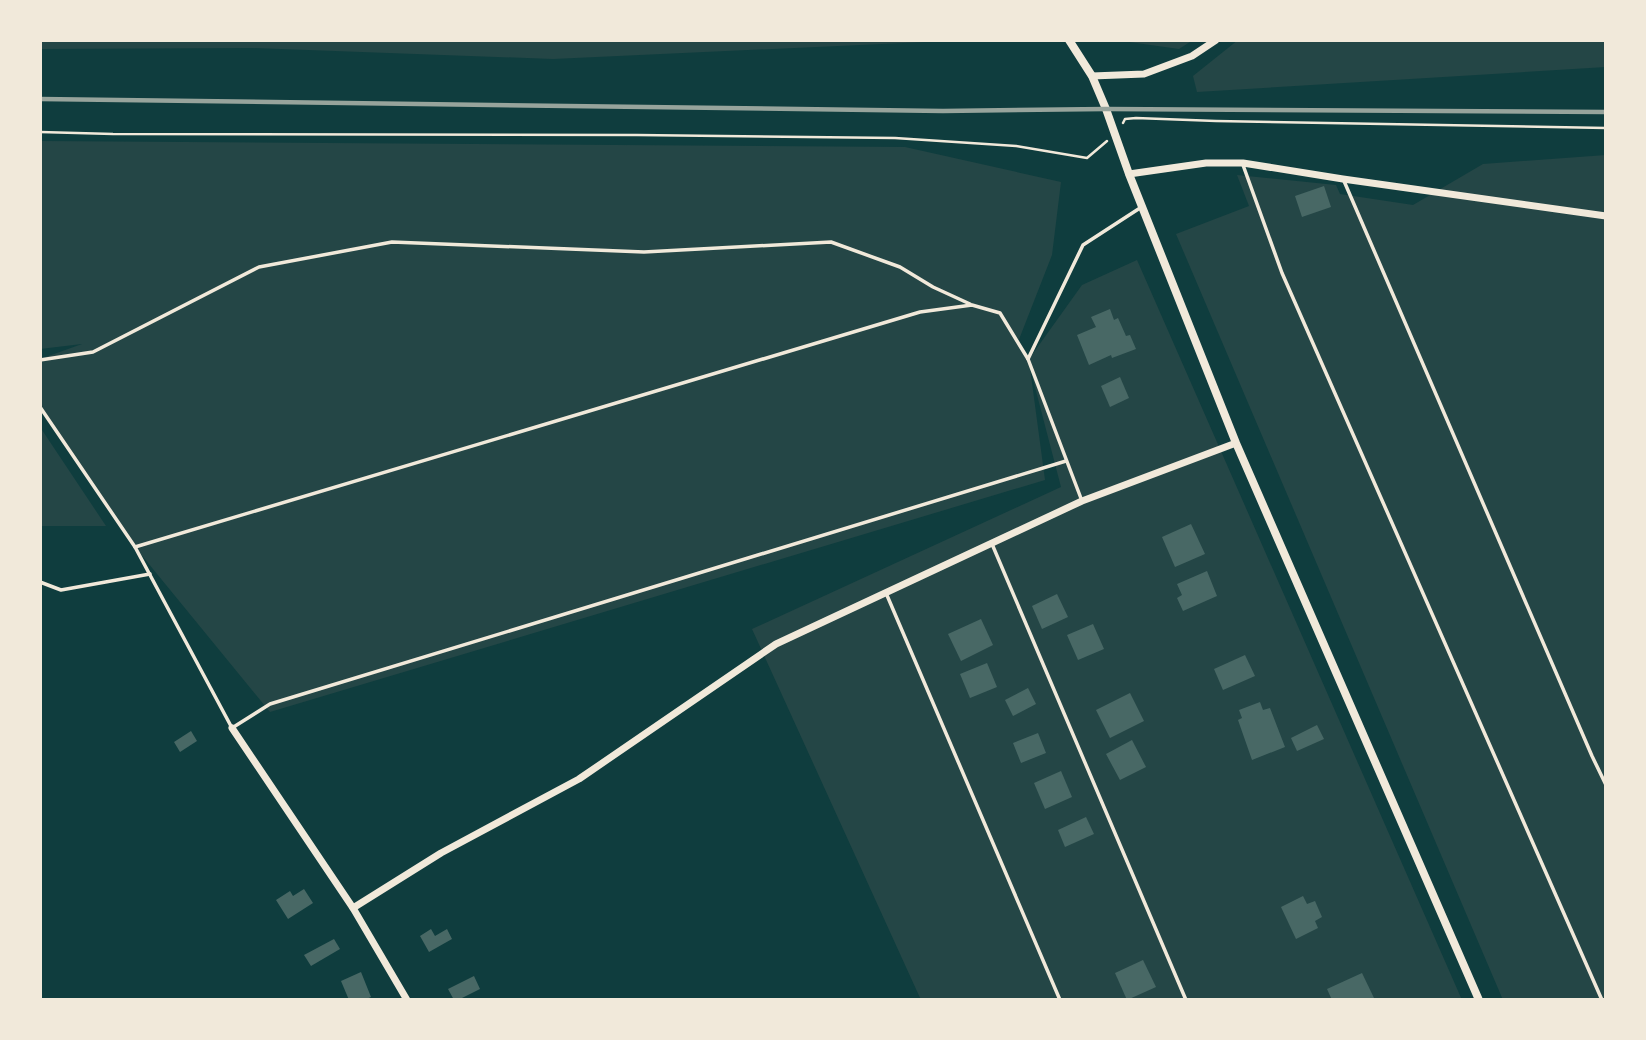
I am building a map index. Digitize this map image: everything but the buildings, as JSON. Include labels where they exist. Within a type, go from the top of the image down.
[{"type":"street","points":[[1069,40],[1092,76],[1236,443],[1479,1000]]},
{"type":"street","points":[[1092,76],[1144,74],[1192,56],[1216,40]]},
{"type":"street","points":[[1129,174],[1206,163],[1243,163],[1606,216]]},
{"type":"street","points":[[353,908],[441,853],[579,779],[776,644],[1082,501],[1236,443]]},
{"type":"street","points":[[232,728],[353,908],[407,1000]]},
{"type":"lane","points":[[1243,163],[1282,272],[1602,1000]]},
{"type":"lane","points":[[1343,179],[1606,785]]},
{"type":"lane","points":[[1028,359],[1083,245],[1142,207]]},
{"type":"lane","points":[[40,360],[93,352],[259,267],[392,242],[644,253],[831,242],[900,267],[933,288],[972,305],[1000,313],[1028,359],[1082,501]]},
{"type":"lane","points":[[135,547],[920,312],[972,305]]},
{"type":"lane","points":[[40,407],[135,547],[232,728],[270,704],[1066,461]]},
{"type":"lane","points":[[992,544],[1186,1000]]},
{"type":"lane","points":[[40,582],[61,590],[150,574]]},
{"type":"lane","points":[[886,593],[1060,1000]]},
{"type":"path","points":[[40,131],[113,134],[895,138],[1016,146],[1087,158],[1114,135],[1125,119],[1136,118],[1606,128]]},
{"type":"shaded area","points":[[40,40],[969,40],[553,59],[252,48],[40,49]]},
{"type":"shaded area","points":[[1115,40],[1193,40],[1179,49]]},
{"type":"shaded area","points":[[1238,40],[1606,40],[1606,67],[1197,92],[1193,76]]},
{"type":"shaded area","points":[[40,141],[905,147],[1061,182],[1052,255],[1018,342],[1029,359],[1082,285],[1137,260],[1462,1000],[921,1000],[752,629],[1061,487],[1030,368],[1045,480],[270,712],[135,547],[40,407],[40,359],[82,344],[40,349]]},
{"type":"shaded area","points":[[1606,155],[1606,1000],[1503,1000],[1176,234],[1249,206],[1237,175],[1336,185],[1340,194],[1413,205],[1483,164]]},
{"type":"shaded area","points":[[40,427],[106,526],[40,526]]},
{"type":"railway","points":[[40,99],[943,111],[1106,109],[1606,112]]}]
